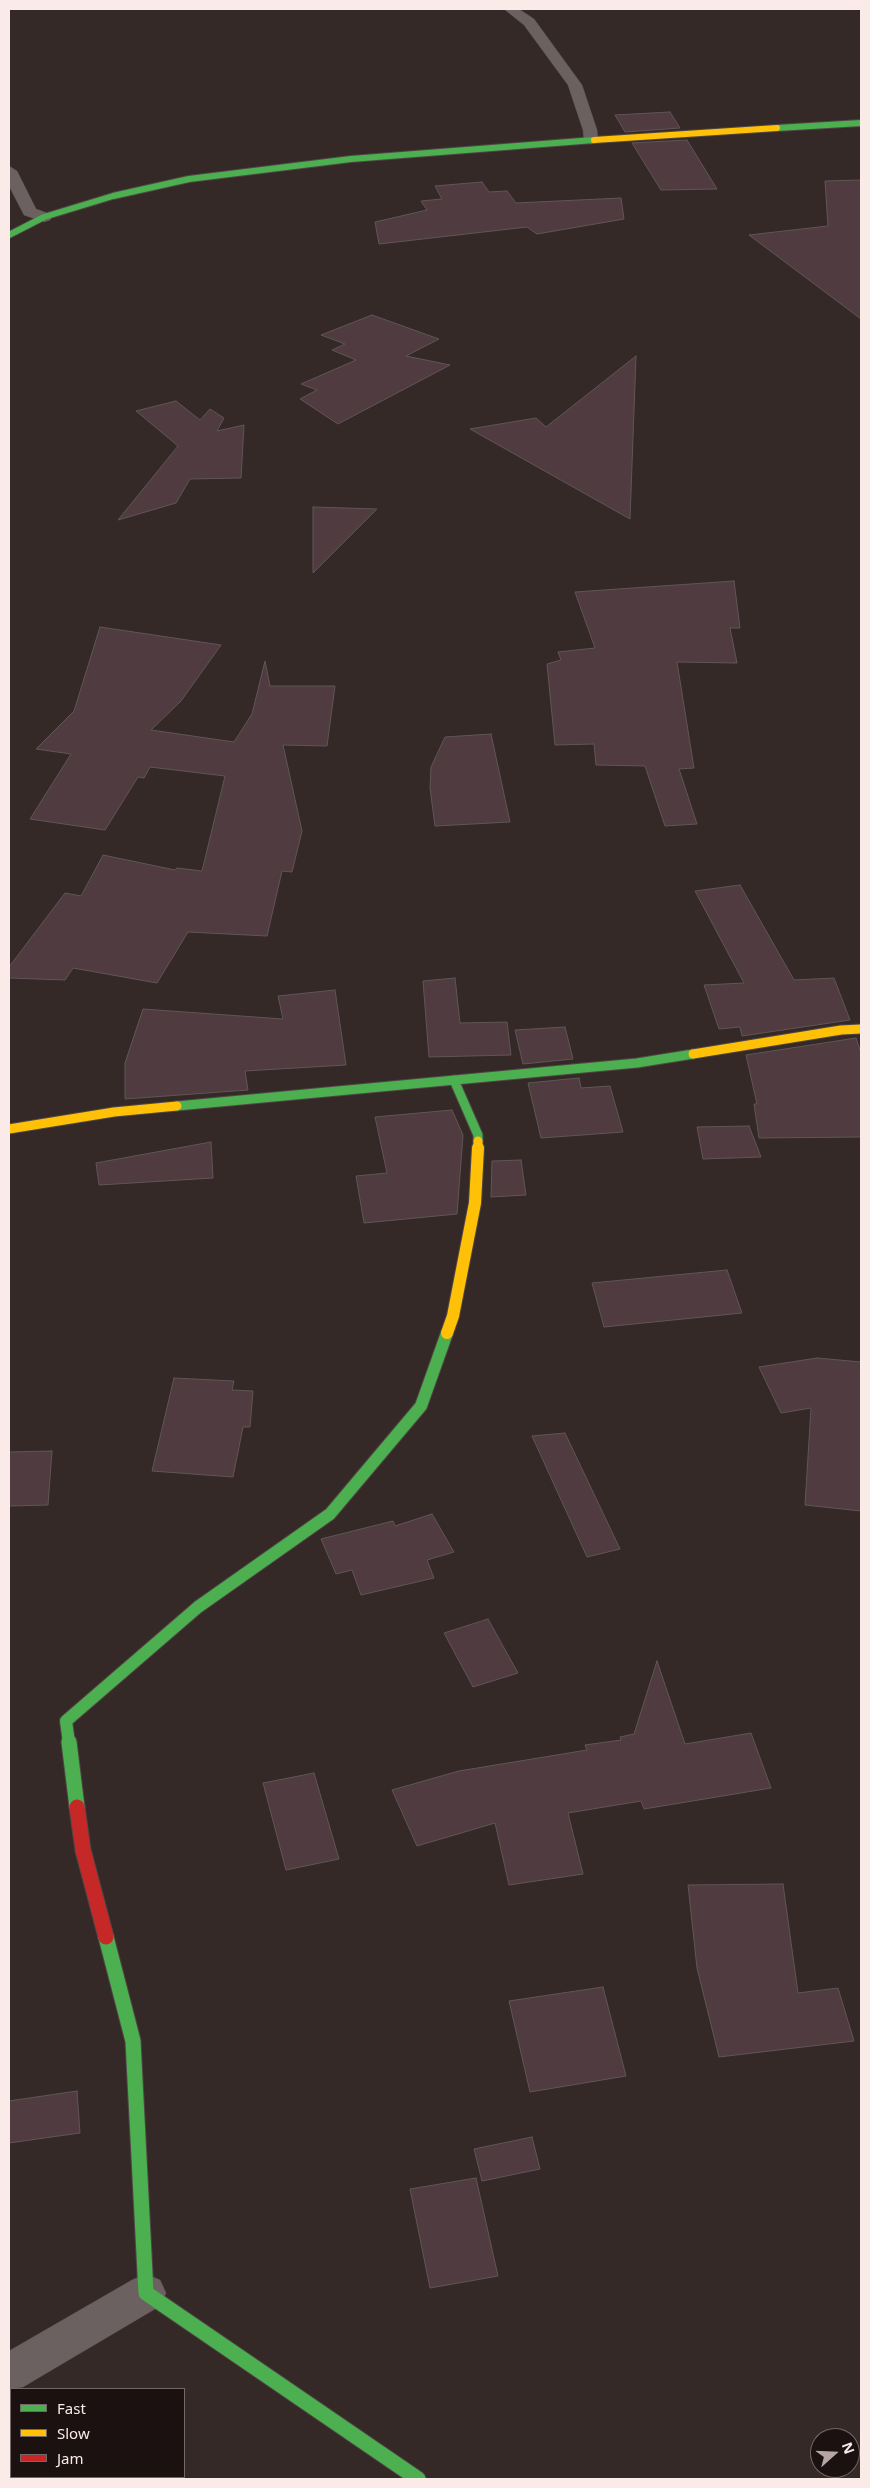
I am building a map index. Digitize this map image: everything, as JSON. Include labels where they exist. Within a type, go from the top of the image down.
[{"type":"street","points":[[511,9],[529,22],[575,85],[590,130],[591,140]]},
{"type":"street","points":[[9,235],[44,217],[113,196],[189,179],[351,159],[591,140],[861,123]]},
{"type":"street","points":[[9,171],[30,212],[44,217]]},
{"type":"street","points":[[9,1129],[114,1112],[259,1100],[636,1063],[841,1030],[861,1029]]},
{"type":"street","points":[[146,2293],[132,2041],[83,1850],[66,1721],[198,1607],[330,1514],[421,1406],[453,1316],[475,1203],[478,1135],[454,1080]]},
{"type":"street","points":[[9,2373],[146,2293]]},
{"type":"street","points":[[146,2293],[418,2479]]},
{"type":"building","points":[[670,112],[680,128],[625,132],[615,115]]},
{"type":"building","points":[[687,140],[717,189],[661,190],[632,143]]},
{"type":"building","points":[[861,180],[861,319],[749,235],[828,226],[825,181]]},
{"type":"building","points":[[482,182],[489,192],[507,191],[516,203],[621,198],[624,219],[537,234],[527,227],[379,244],[375,222],[427,210],[421,201],[442,199],[435,186]]},
{"type":"building","points":[[372,315],[439,339],[406,356],[450,365],[338,424],[300,399],[317,390],[301,384],[356,360],[332,350],[345,344],[321,335]]},
{"type":"building","points":[[636,356],[630,519],[470,429],[536,418],[546,427]]},
{"type":"building","points":[[176,401],[200,420],[210,409],[224,418],[217,431],[244,425],[241,478],[190,479],[176,503],[118,520],[178,446],[136,411]]},
{"type":"building","points":[[313,507],[377,509],[313,573]]},
{"type":"building","points":[[734,581],[740,628],[730,628],[737,663],[677,662],[694,768],[679,769],[697,824],[665,826],[645,766],[596,765],[594,744],[555,745],[547,664],[561,660],[558,652],[595,648],[575,592]]},
{"type":"building","points":[[100,627],[221,645],[181,701],[151,730],[234,742],[252,714],[265,661],[270,686],[335,686],[327,746],[283,745],[302,831],[292,872],[282,871],[267,936],[188,932],[157,983],[73,968],[65,980],[9,978],[9,967],[65,893],[81,896],[103,855],[175,870],[177,868],[202,871],[225,776],[150,767],[144,778],[138,777],[105,830],[30,819],[71,754],[36,749],[74,711]]},
{"type":"building","points":[[491,734],[510,822],[435,826],[430,788],[431,767],[445,737]]},
{"type":"building","points":[[740,885],[794,980],[834,978],[850,1020],[742,1036],[740,1027],[719,1029],[704,985],[744,983],[695,891]]},
{"type":"building","points":[[455,978],[460,1023],[507,1022],[511,1055],[429,1057],[423,981]]},
{"type":"building","points":[[335,990],[346,1065],[245,1071],[248,1090],[125,1099],[125,1063],[143,1009],[283,1019],[278,996]]},
{"type":"building","points":[[565,1027],[573,1059],[523,1064],[515,1030]]},
{"type":"building","points":[[856,1038],[861,1053],[861,1137],[759,1138],[754,1104],[757,1104],[746,1055]]},
{"type":"building","points":[[579,1078],[581,1088],[610,1086],[623,1132],[541,1138],[528,1083]]},
{"type":"building","points":[[452,1110],[463,1135],[457,1214],[364,1223],[356,1176],[387,1173],[375,1117]]},
{"type":"building","points":[[749,1126],[761,1157],[703,1159],[697,1127]]},
{"type":"building","points":[[211,1142],[213,1178],[99,1185],[96,1163]]},
{"type":"building","points":[[521,1160],[526,1195],[491,1197],[492,1161]]},
{"type":"building","points":[[727,1270],[742,1313],[604,1327],[592,1283]]},
{"type":"building","points":[[817,1358],[861,1362],[861,1511],[805,1505],[811,1408],[781,1413],[759,1367]]},
{"type":"building","points":[[174,1378],[234,1381],[232,1390],[253,1391],[250,1427],[243,1427],[233,1477],[152,1471]]},
{"type":"building","points":[[565,1433],[620,1549],[587,1557],[532,1436]]},
{"type":"building","points":[[52,1451],[48,1505],[9,1506],[9,1452]]},
{"type":"building","points":[[432,1514],[454,1552],[427,1560],[434,1578],[361,1595],[352,1570],[336,1574],[321,1539],[393,1521],[395,1526]]},
{"type":"building","points":[[488,1619],[518,1673],[473,1687],[444,1633]]},
{"type":"building","points":[[657,1661],[685,1744],[751,1733],[771,1788],[644,1809],[641,1801],[568,1813],[583,1874],[509,1885],[495,1823],[417,1846],[392,1790],[459,1771],[587,1750],[585,1745],[621,1740],[620,1737],[634,1734]]},
{"type":"building","points":[[314,1773],[339,1859],[286,1870],[263,1783]]},
{"type":"building","points":[[783,1884],[798,1993],[838,1988],[854,2041],[719,2057],[697,1968],[688,1885]]},
{"type":"building","points":[[603,1987],[626,2076],[530,2092],[509,2001]]},
{"type":"building","points":[[77,2091],[80,2133],[9,2143],[9,2101]]},
{"type":"building","points":[[532,2137],[540,2169],[482,2181],[474,2149]]},
{"type":"building","points":[[476,2178],[498,2276],[430,2288],[410,2189]]},
{"type":"traffic: fast","points":[[777,128],[861,123]]},
{"type":"traffic: fast","points":[[9,235],[44,217],[113,196],[189,179],[351,159],[594,140]]},
{"type":"traffic: fast","points":[[177,1106],[637,1063],[693,1054]]},
{"type":"traffic: fast","points":[[454,1080],[478,1135],[478,1141]]},
{"type":"traffic: fast","points":[[77,1807],[66,1721],[198,1607],[330,1514],[421,1406],[447,1333]]},
{"type":"traffic: fast","points":[[106,1937],[133,2041],[146,2293],[418,2479]]},
{"type":"traffic: slow","points":[[594,140],[777,128]]},
{"type":"traffic: slow","points":[[693,1054],[841,1030],[861,1029]]},
{"type":"traffic: slow","points":[[9,1129],[114,1112],[177,1106]]},
{"type":"traffic: slow","points":[[447,1333],[453,1316],[475,1203],[478,1141]]},
{"type":"traffic: jam","points":[[77,1807],[83,1850],[106,1937]]}]
